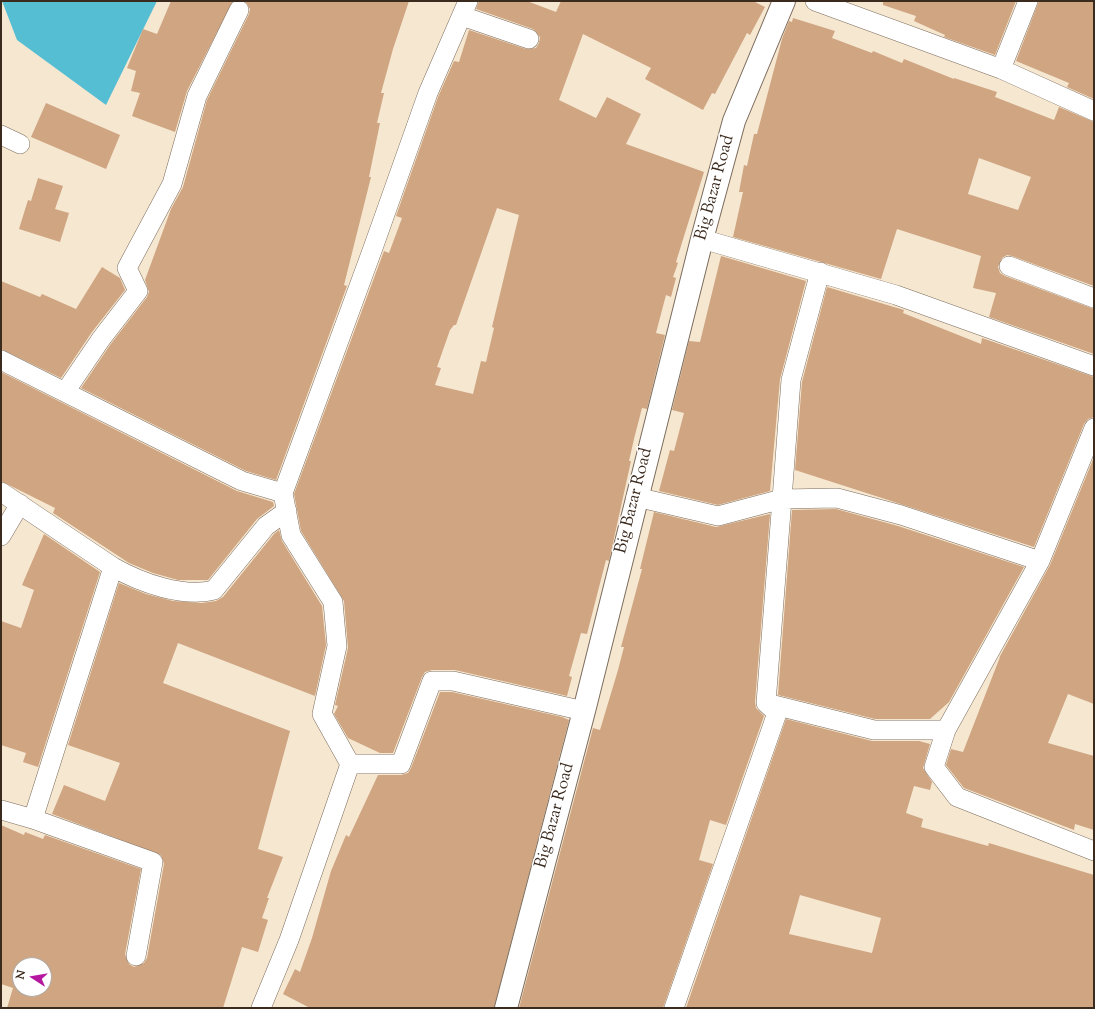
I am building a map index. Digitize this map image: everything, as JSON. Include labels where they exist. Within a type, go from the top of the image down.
[{"type":"street","name":"Big Bazar Road","points":[[506,1008],[584,711],[636,497],[702,239],[734,121],[784,1]]},
{"type":"street","points":[[815,1],[1001,69],[1094,111]]},
{"type":"street","points":[[1001,69],[1028,1]]},
{"type":"street","points":[[261,1008],[289,940],[350,764],[322,714],[336,646],[334,602],[291,535],[283,493],[428,93],[465,9],[529,40]]},
{"type":"street","points":[[65,392],[101,339],[138,292],[127,268],[172,184],[197,96],[239,10]]},
{"type":"street","points":[[1,135],[20,144]]},
{"type":"street","points":[[702,239],[896,295],[1094,366]]},
{"type":"street","points":[[1009,266],[1094,298]]},
{"type":"street","points":[[674,1008],[776,713],[766,703],[791,380],[820,272]]},
{"type":"street","points":[[1,360],[242,481],[283,493]]},
{"type":"street","points":[[1094,428],[1040,561],[946,730],[934,767],[957,797],[1094,851]]},
{"type":"street","points":[[1,492],[128,576],[162,588],[202,593],[214,590],[266,526],[287,511]]},
{"type":"street","points":[[636,497],[718,516],[782,499],[837,498],[901,515],[1040,561]]},
{"type":"street","points":[[1,536],[20,504]]},
{"type":"street","points":[[33,819],[113,567]]},
{"type":"street","points":[[350,764],[401,764],[432,681],[454,681],[584,711]]},
{"type":"street","points":[[766,703],[874,730],[946,730]]},
{"type":"street","points":[[1,810],[33,819],[153,862],[136,956]]},
{"type":"water","points":[[2,1],[157,1],[106,105],[17,40]]},
{"type":"building","points":[[171,1],[233,1],[187,91],[175,132],[132,116],[140,93],[131,91],[136,71],[127,68],[143,29],[157,34]]},
{"type":"building","points":[[245,1],[409,1],[393,49],[381,93],[384,93],[377,123],[380,123],[369,177],[371,177],[344,285],[347,286],[276,480],[246,471],[81,388],[110,345],[147,297],[149,292],[145,280],[171,209],[183,187],[207,100],[249,14],[250,9]]},
{"type":"building","points":[[479,1],[527,1],[556,12],[561,1],[753,1],[765,7],[750,35],[747,33],[715,94],[712,93],[703,110],[645,79],[651,68],[583,34],[559,100],[596,118],[607,97],[641,114],[626,144],[704,172],[676,262],[678,263],[673,277],[676,278],[671,297],[666,295],[656,333],[665,335],[647,409],[642,408],[634,439],[629,461],[631,461],[609,561],[606,560],[587,634],[581,633],[569,676],[572,677],[567,696],[455,670],[432,670],[425,672],[393,753],[380,753],[348,738],[334,714],[338,706],[335,705],[348,648],[344,601],[301,531],[294,494],[384,251],[389,253],[402,218],[396,216],[438,97],[454,61],[459,62],[469,30],[526,49],[536,48],[539,43],[540,37],[533,29],[476,9]],"holes":[[[497,208],[519,215],[492,327],[494,328],[486,362],[481,361],[473,394],[435,385],[441,368],[437,367],[450,330],[454,325],[456,325]]]},
{"type":"building","points":[[883,1],[1016,1],[995,55],[944,37],[945,35],[914,21],[916,16],[883,5]]},
{"type":"building","points":[[1039,1],[1094,1],[1094,99],[1067,87],[1069,83],[1016,61]]},
{"type":"building","points":[[793,18],[835,31],[832,38],[872,53],[873,51],[902,63],[904,59],[954,79],[997,92],[995,97],[1054,120],[1059,107],[1094,122],[1094,286],[1007,255],[1002,258],[998,267],[1000,273],[1005,276],[1094,309],[1094,354],[989,317],[996,293],[973,288],[981,256],[897,229],[881,279],[733,237],[743,192],[739,192],[744,165],[747,166],[754,134],[757,134],[782,39],[789,21],[792,22]],"holes":[[[979,158],[1031,177],[1018,210],[968,194]]]},
{"type":"building","points":[[46,103],[120,135],[106,169],[31,137]]},
{"type":"building","points":[[38,178],[63,186],[55,209],[69,213],[60,242],[19,229],[28,200],[31,201]]},
{"type":"building","points":[[721,256],[806,281],[780,379],[770,491],[718,505],[659,491],[670,450],[674,451],[684,413],[672,410],[689,341],[700,342]]},
{"type":"building","points":[[102,267],[120,278],[125,290],[92,332],[61,378],[1,349],[1,281],[40,297],[42,294],[76,309]]},
{"type":"building","points":[[827,287],[904,310],[903,313],[981,344],[982,338],[1094,377],[1094,417],[1088,419],[1084,424],[1034,547],[795,470],[802,382]]},
{"type":"building","points":[[1,372],[237,491],[273,502],[274,506],[257,519],[208,580],[178,580],[153,573],[129,563],[53,513],[55,508],[1,481]]},
{"type":"building","points":[[1094,457],[1094,704],[1068,694],[1048,743],[1094,756],[1094,830],[1075,824],[1074,830],[964,788],[946,765],[951,749],[963,752],[1000,657],[999,658],[1050,565]]},
{"type":"building","points":[[836,509],[898,526],[1024,567],[949,702],[930,719],[875,719],[778,695],[792,510]]},
{"type":"building","points":[[654,512],[716,527],[770,514],[755,702],[756,708],[764,716],[726,825],[710,820],[699,860],[713,864],[663,1008],[519,1008],[593,728],[600,730],[618,670],[624,647],[621,647],[642,569],[640,569]]},
{"type":"building","points":[[279,530],[282,541],[322,606],[326,645],[315,696],[178,643],[163,683],[290,731],[258,849],[283,857],[267,898],[269,898],[262,918],[268,920],[258,952],[242,947],[223,1008],[7,1008],[12,991],[12,997],[52,997],[52,957],[12,957],[12,988],[1,984],[1,825],[24,835],[25,832],[43,839],[45,835],[141,869],[125,954],[129,964],[134,967],[144,963],[147,958],[164,864],[161,855],[52,814],[64,785],[105,801],[120,763],[68,745],[119,583],[146,594],[173,601],[202,603],[216,601],[223,597],[274,534]]},
{"type":"building","points":[[44,534],[100,572],[38,767],[23,762],[26,753],[1,745],[1,621],[21,628],[34,590],[22,585]]},
{"type":"building","points":[[440,692],[452,692],[562,717],[569,720],[494,1008],[310,1008],[283,994],[295,969],[300,972],[312,938],[331,871],[346,835],[349,837],[378,775],[401,775],[408,773]]},
{"type":"building","points":[[786,719],[872,741],[919,741],[930,744],[923,768],[932,782],[930,790],[914,786],[906,813],[923,819],[921,827],[988,846],[989,843],[1094,875],[1094,1008],[686,1008]],"holes":[[[800,895],[881,918],[872,953],[789,934]]]}]
